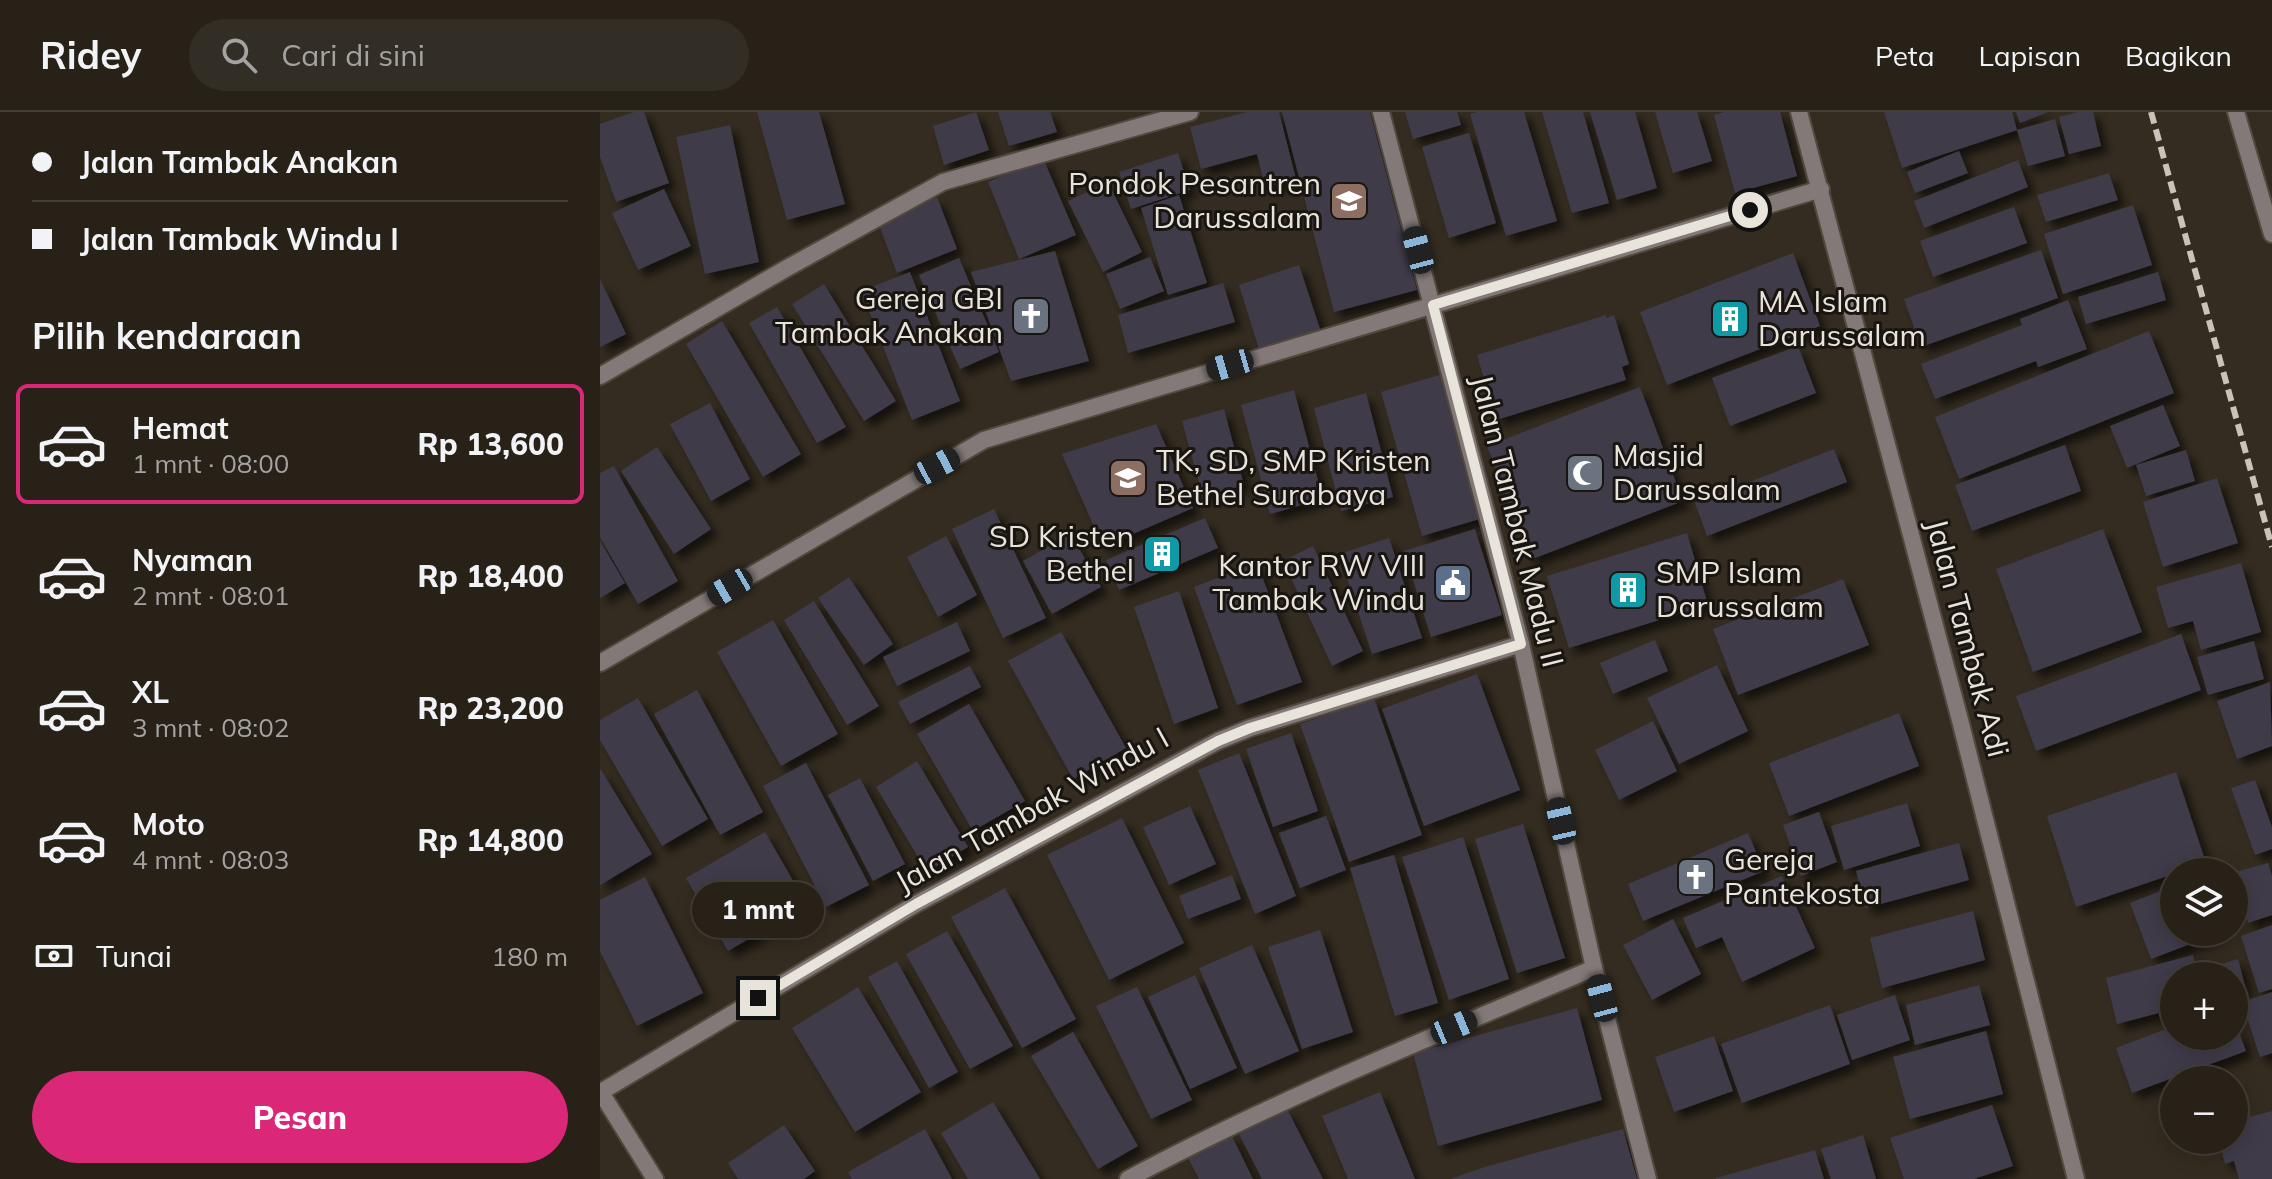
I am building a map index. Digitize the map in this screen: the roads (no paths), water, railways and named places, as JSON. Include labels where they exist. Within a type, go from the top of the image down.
[{"type":"street","points":[[600,376],[943,182],[1190,112]]},
{"type":"street","name":"Jalan Tambak Madu II","points":[[1381,112],[1521,644],[1594,968],[1648,1179]]},
{"type":"street","name":"Jalan Tambak Adi","points":[[1799,112],[1964,736],[2076,1179]]},
{"type":"street","points":[[2236,112],[2272,234]]},
{"type":"street","points":[[600,663],[984,440],[1821,189]]},
{"type":"street","name":"Jalan Tambak Windu I","points":[[600,1092],[916,904],[1218,741],[1250,728],[1521,644]]},
{"type":"street","points":[[1128,1179],[1213,1133],[1314,1086],[1594,968]]},
{"type":"street","points":[[600,1092],[655,1179]]},
{"type":"railway","points":[[2151,112],[2272,547]]},
{"type":"place","name":"Pondok Pesantren Darussalam","points":[[1349,201]]},
{"type":"place","name":"Gereja GBI Tambak Anakan","points":[[1031,316]]},
{"type":"place","name":"MA Islam Darussalam","points":[[1730,319]]},
{"type":"place","name":"Masjid Darussalam","points":[[1585,473]]},
{"type":"place","name":"TK, SD, SMP Kristen Bethel Surabaya","points":[[1128,478]]},
{"type":"place","name":"SD Kristen Bethel","points":[[1162,554]]},
{"type":"place","name":"Kantor RW VIII Tambak Windu","points":[[1453,583]]},
{"type":"place","name":"SMP Islam Darussalam","points":[[1628,590]]},
{"type":"place","name":"Gereja Pantekosta","points":[[1696,877]]}]
